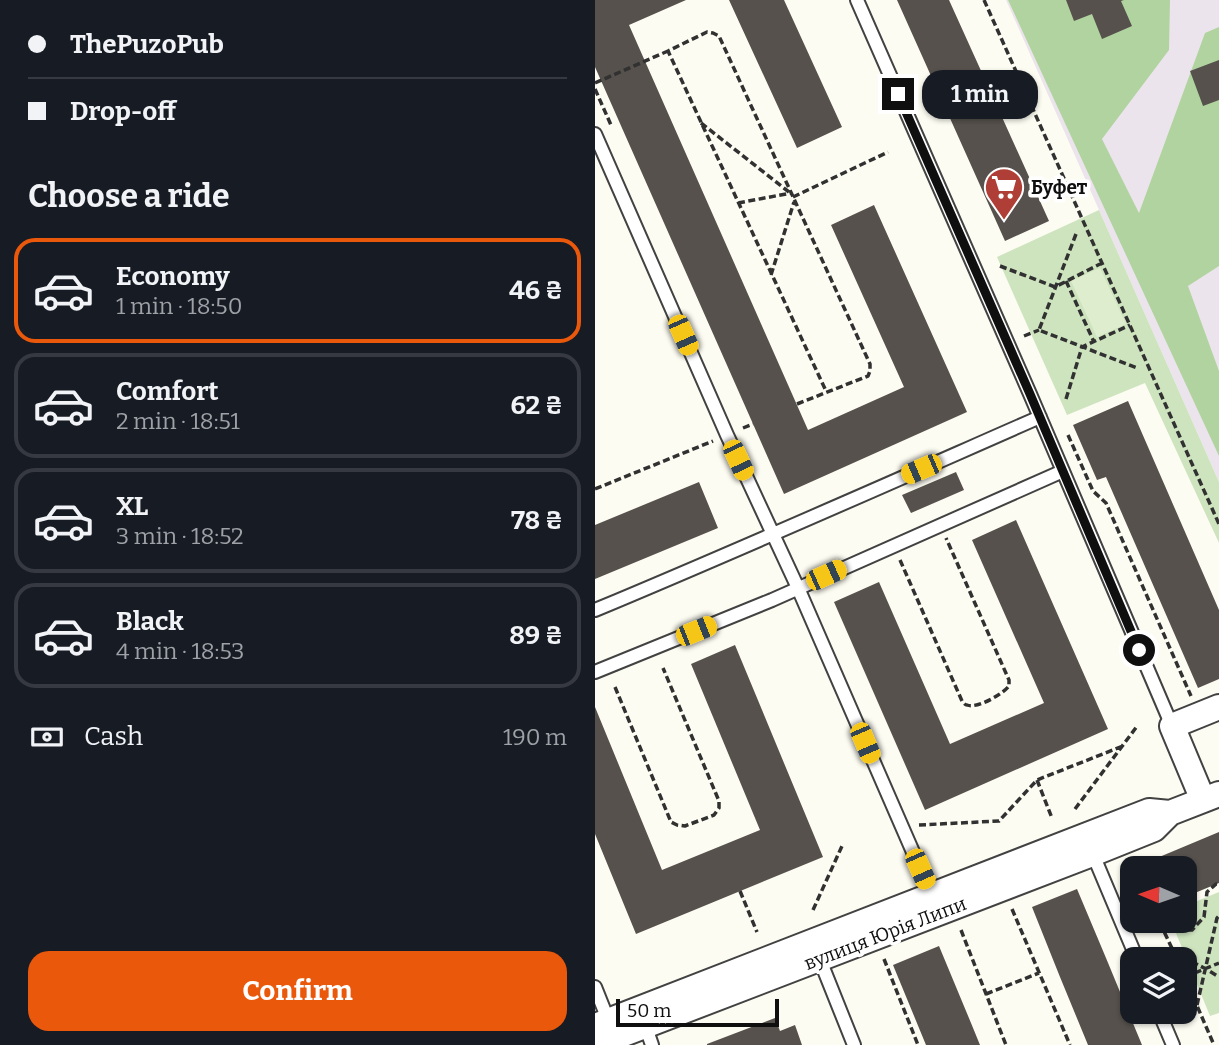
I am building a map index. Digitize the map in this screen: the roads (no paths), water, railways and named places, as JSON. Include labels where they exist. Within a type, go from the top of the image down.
[{"type":"street","points":[[1207,706],[1172,726],[1211,797]]},
{"type":"street","name":"вулиця Юрія Липи","points":[[603,1032],[639,1008],[816,949],[943,911],[1089,845],[1154,829],[1171,813],[1211,797]]},
{"type":"street","name":"вулиця Юрія Липи","points":[[603,1032],[816,949]]},
{"type":"lane","points":[[857,0],[1172,726]]},
{"type":"lane","points":[[595,134],[727,435],[943,911]]},
{"type":"lane","points":[[595,610],[1040,417]]},
{"type":"lane","points":[[595,673],[1063,471]]},
{"type":"lane","points":[[1089,845],[1132,947]]},
{"type":"lane","points":[[816,949],[855,1045]]},
{"type":"lane","points":[[595,987],[603,1032]]},
{"type":"lane","points":[[639,1008],[652,1045]]},
{"type":"lane","points":[[1164,1024],[1173,1045]]},
{"type":"place","name":"Буфет","points":[[1004,221]]}]
